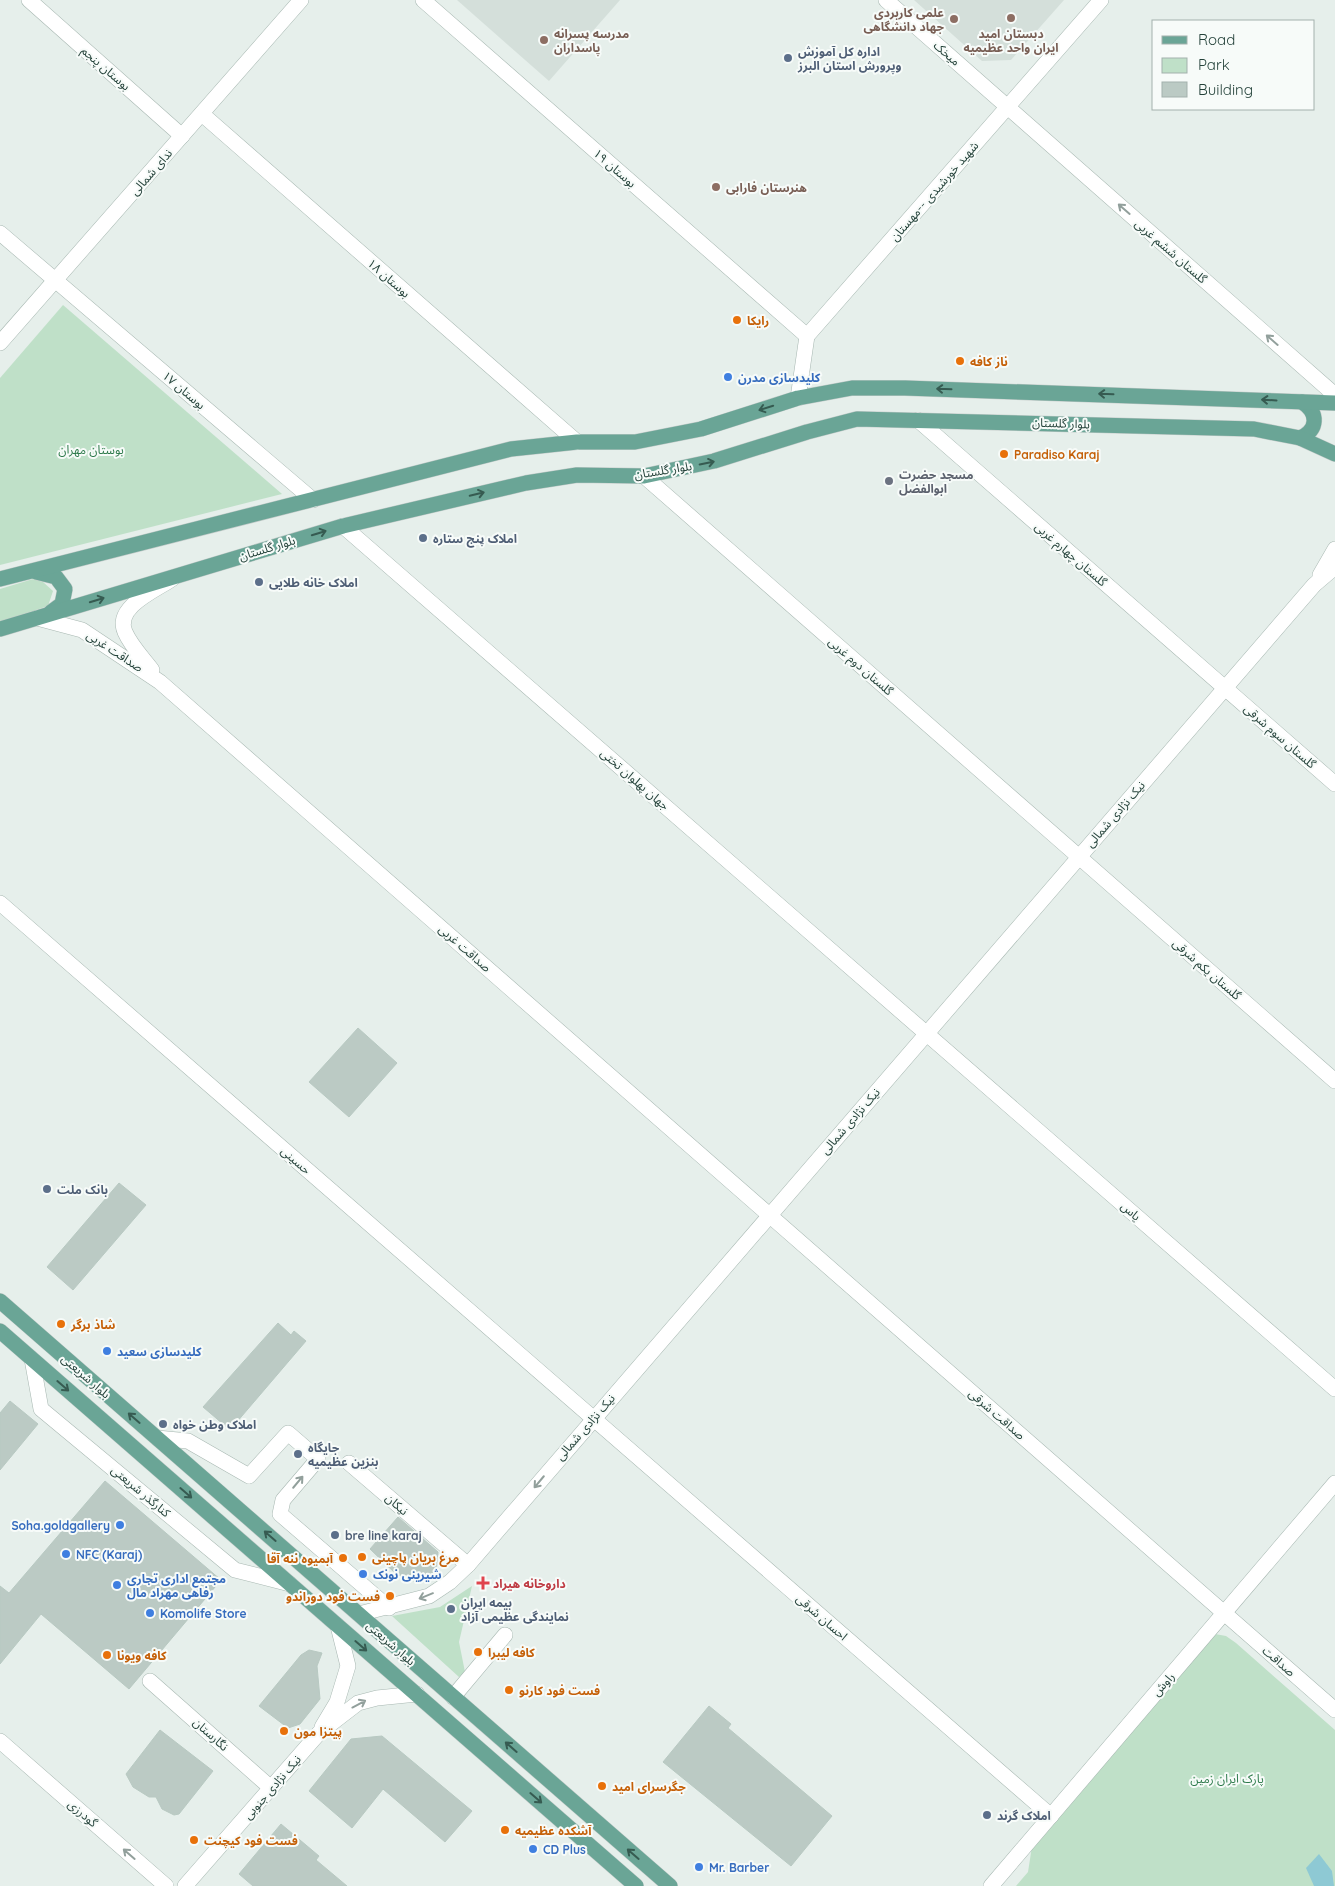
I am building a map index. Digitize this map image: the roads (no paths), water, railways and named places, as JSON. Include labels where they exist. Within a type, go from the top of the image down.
[{"type":"main road","points":[[0,580],[512,449],[577,442],[635,442],[701,429],[798,398],[852,388],[905,388],[1335,403]]},
{"type":"main road","points":[[1300,438],[1308,434],[1314,426],[1315,416],[1310,407],[1302,402]]},
{"type":"main road","name":"بلوار گلستان","points":[[0,629],[343,526],[526,483],[577,475],[644,476],[714,461],[807,432],[857,419],[1254,429],[1300,438],[1335,454]]},
{"type":"main road","points":[[31,572],[56,577],[65,589],[62,604],[43,616]]},
{"type":"main road","name":"بلوار شریعتی","points":[[0,1301],[670,1886]]},
{"type":"main road","name":"بلوار شریعتی","points":[[0,1331],[636,1886]]},
{"type":"street","name":"بوستان پنجم","points":[[29,0],[182,136]]},
{"type":"street","name":"ندای شمالی","points":[[0,343],[301,0]]},
{"type":"street","name":"بوستان ۱۹","points":[[423,0],[807,336]]},
{"type":"street","name":"میخک","points":[[886,0],[1008,107]]},
{"type":"street","name":"شهید خورشیدی --مهستان","points":[[807,336],[1101,0]]},
{"type":"street","name":"گلستان ششم غربی","points":[[1008,107],[1335,395]]},
{"type":"street","name":"بوستان ۱۸","points":[[202,114],[577,442]]},
{"type":"street","name":"بوستان ۱۷","points":[[0,233],[313,500]]},
{"type":"street","points":[[798,398],[807,336]]},
{"type":"street","name":"گلستان چهارم غربی","points":[[918,420],[1225,688]]},
{"type":"street","name":"گلستان دوم غربی","points":[[644,476],[1079,857]]},
{"type":"street","name":"جهان پهلوان تختی","points":[[343,526],[926,1033]]},
{"type":"street","points":[[1314,585],[1335,549]]},
{"type":"street","points":[[1314,585],[1335,567]]},
{"type":"street","name":"صداقت غربی","points":[[160,682],[124,632],[123,622],[132,606],[179,575]]},
{"type":"street","name":"نیک نژادی شمالی","points":[[359,1614],[389,1608],[429,1596],[450,1582],[468,1565],[769,1214],[1314,585]]},
{"type":"street","name":"صداقت غربی","points":[[43,616],[82,630],[160,682],[769,1214]]},
{"type":"street","name":"گلستان سوم شرقی","points":[[1225,688],[1335,784]]},
{"type":"street","name":"گلستان یکم شرقی","points":[[1079,857],[1335,1081]]},
{"type":"street","name":"حسینی","points":[[0,903],[593,1418]]},
{"type":"street","name":"یاس","points":[[926,1033],[1335,1389]]},
{"type":"street","name":"صداقت شرقی","points":[[769,1214],[1224,1613]]},
{"type":"street","name":"کنارگذر شریعتی","points":[[32,1359],[41,1409],[235,1570],[290,1584]]},
{"type":"street","name":"احسان شرقی","points":[[593,1418],[1051,1816]]},
{"type":"street","points":[[157,1438],[188,1441],[249,1476],[288,1433],[318,1459],[284,1500],[280,1514],[389,1608]]},
{"type":"street","name":"نیکان","points":[[349,1463],[468,1565]]},
{"type":"street","name":"راوش","points":[[991,1886],[1335,1483]]},
{"type":"street","name":"صداقت","points":[[1224,1613],[1335,1710]]},
{"type":"street","points":[[319,1733],[337,1702],[348,1666],[338,1626]]},
{"type":"street","points":[[453,1697],[504,1634]]},
{"type":"street","name":"نگارستان","points":[[150,1681],[271,1788]]},
{"type":"street","points":[[319,1733],[358,1703],[377,1698],[417,1694]]},
{"type":"street","name":"نیک نژادی جنوبی","points":[[185,1886],[319,1733]]},
{"type":"street","name":"گودرزی","points":[[0,1740],[166,1886]]},
{"type":"water","points":[[1319,1854],[1332,1871],[1334,1886],[1314,1886],[1306,1868]]},
{"type":"place","name":"دبستان امید ایران واحد عظیمیه","points":[[1011,18]]},
{"type":"place","name":"علمی کاربردی جهاد دانشگاهی","points":[[954,19]]},
{"type":"place","name":"مدرسه پسرانه پاسداران","points":[[544,40]]},
{"type":"place","name":"اداره کل آموزش وپرورش استان البرز","points":[[788,58]]},
{"type":"place","name":"هنرستان فارابی","points":[[716,187]]},
{"type":"place","name":"رایکا","points":[[737,320]]},
{"type":"place","name":"ناز کافه","points":[[960,361]]},
{"type":"place","name":"کلیدسازی مدرن","points":[[728,377]]},
{"type":"place","name":"Paradiso Karaj","points":[[1004,454]]},
{"type":"place","name":"مسجد حضرت ابوالفضل","points":[[889,481]]},
{"type":"place","name":"املاک پنج ستاره","points":[[423,538]]},
{"type":"place","name":"املاک خانه طلایی","points":[[259,582]]},
{"type":"place","name":"بانک ملت","points":[[47,1189]]},
{"type":"place","name":"شاذ برگر","points":[[61,1324]]},
{"type":"place","name":"کلیدسازی سعید","points":[[107,1351]]},
{"type":"place","name":"املاک وطن خواه","points":[[163,1424]]},
{"type":"place","name":"جایگاه بنزین عظیمیه","points":[[298,1454]]},
{"type":"place","name":"Soha.goldgallery","points":[[120,1525]]},
{"type":"place","name":"bre line karaj","points":[[335,1535]]},
{"type":"place","name":"NFC (Karaj)","points":[[66,1554]]},
{"type":"place","name":"مرغ بریان پاچینی","points":[[362,1557]]},
{"type":"place","name":"آبمیوه ننه آقا","points":[[343,1558]]},
{"type":"place","name":"شیرینی نونک","points":[[363,1574]]},
{"type":"place","name":"داروخانه هیراد","points":[[483,1583]]},
{"type":"place","name":"مجتمع اداری تجاری رفاهی مهراد مال","points":[[117,1585]]},
{"type":"place","name":"فست فود دوراندو","points":[[390,1596]]},
{"type":"place","name":"بیمه ایران نمایندگی عظیمی آزاد","points":[[451,1609]]},
{"type":"place","name":"Komolife Store","points":[[150,1613]]},
{"type":"place","name":"کافه لیبرا","points":[[478,1652]]},
{"type":"place","name":"کافه ویونا","points":[[107,1655]]},
{"type":"place","name":"فست فود کارنو","points":[[509,1690]]},
{"type":"place","name":"پیتزا مون","points":[[284,1731]]},
{"type":"place","name":"جگرسرای امید","points":[[602,1786]]},
{"type":"place","name":"املاک گرند","points":[[987,1815]]},
{"type":"place","name":"آشکده عظیمیه","points":[[505,1830]]},
{"type":"place","name":"فست فود کیچنت","points":[[194,1840]]},
{"type":"place","name":"CD Plus","points":[[533,1849]]},
{"type":"place","name":"Mr. Barber","points":[[699,1867]]},
{"type":"park label","name":"بوستان مهران","points":[[91,449]]},
{"type":"park label","name":"پارک ایران زمین","points":[[1227,1778]]}]
